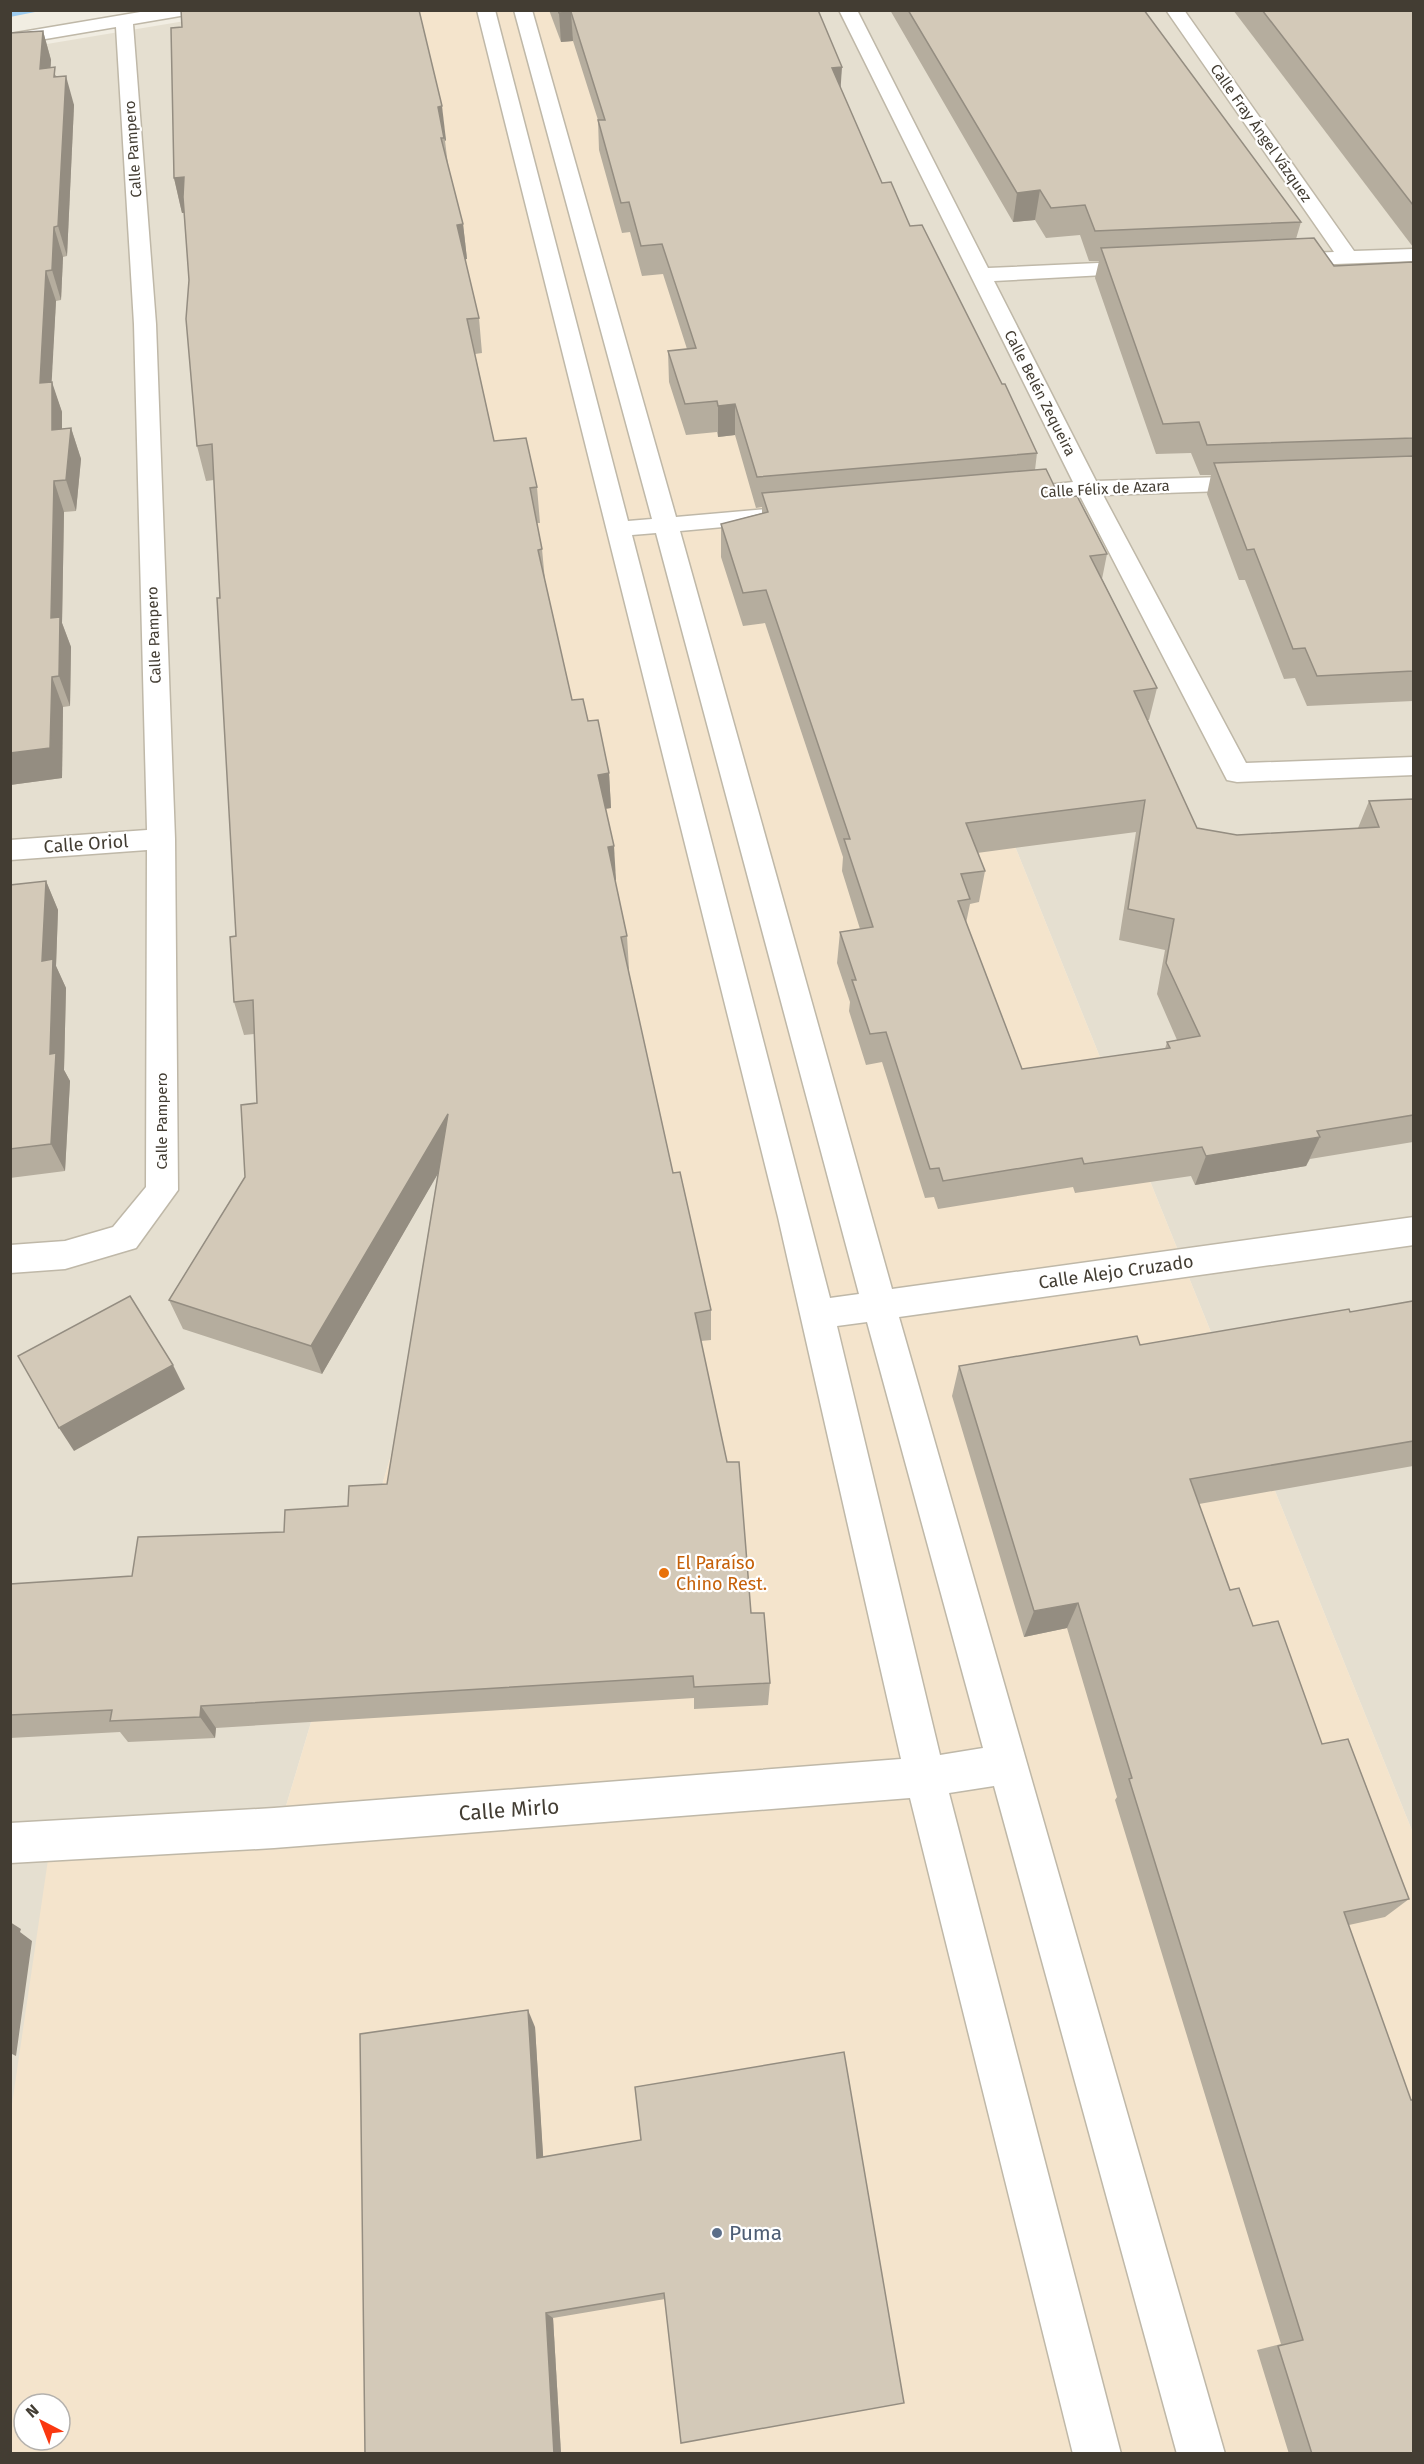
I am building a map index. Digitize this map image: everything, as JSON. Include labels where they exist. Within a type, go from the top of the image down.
[{"type":"street","points":[[10,40],[186,10]]},
{"type":"street","points":[[486,10],[818,1314],[925,1777],[1097,2454]]},
{"type":"street","points":[[523,10],[1006,1764],[1201,2454]]},
{"type":"street","name":"Calle Belén Zequeira","points":[[848,10],[1088,488],[1237,773],[1413,766]]},
{"type":"street","name":"Calle Fray Ángel Vázquez","points":[[1175,10],[1347,256]]},
{"type":"street","name":"Calle Pampero","points":[[10,1259],[65,1255],[124,1238],[162,1190],[161,839],[145,324],[124,19]]},
{"type":"street","points":[[1265,260],[1413,255]]},
{"type":"street","points":[[981,275],[1158,266]]},
{"type":"street","name":"Calle Félix de Azara","points":[[994,496],[1088,488],[1274,482]]},
{"type":"street","points":[[618,529],[807,513]]},
{"type":"street","name":"Calle Oriol","points":[[10,850],[161,839]]},
{"type":"street","name":"Calle Alejo Cruzado","points":[[818,1314],[1413,1231]]},
{"type":"street","name":"Calle Mirlo","points":[[10,1843],[274,1828],[925,1777],[1006,1764]]},
{"type":"shaded area","points":[[245,11],[475,1035],[397,1435],[277,1836],[11,2111],[11,50]]},
{"type":"shaded area","points":[[319,11],[678,11],[1413,1833],[1413,2453],[11,2454],[11,2111],[49,1853],[277,1836],[397,1435],[475,1035]]},
{"type":"shaded area","points":[[678,11],[1413,11],[1413,1833]]},
{"type":"building","points":[[181,10],[419,10],[442,106],[438,107],[444,138],[441,138],[463,224],[457,225],[479,318],[467,319],[494,441],[526,438],[537,487],[530,488],[542,549],[538,550],[572,700],[583,699],[588,721],[598,720],[609,773],[598,775],[614,846],[608,847],[627,936],[621,937],[673,1173],[680,1172],[711,1310],[695,1313],[727,1462],[739,1462],[751,1613],[764,1613],[770,1683],[694,1687],[693,1676],[201,1706],[200,1717],[110,1721],[112,1710],[10,1715],[10,1584],[132,1576],[138,1537],[284,1532],[285,1510],[348,1506],[349,1486],[387,1484],[448,1114],[311,1346],[169,1300],[245,1177],[241,1105],[257,1103],[253,1000],[234,1002],[230,937],[236,936],[217,598],[220,598],[212,444],[197,446],[186,319],[189,280],[183,197],[184,177],[174,178],[171,28],[182,27]]},
{"type":"building","points":[[558,10],[818,10],[842,67],[832,68],[882,183],[891,182],[910,226],[922,225],[1002,384],[1005,384],[1037,453],[757,477],[735,404],[718,406],[717,401],[685,404],[668,351],[696,348],[662,244],[641,246],[629,202],[621,203],[598,120],[605,120],[571,12],[559,13]]},
{"type":"building","points":[[908,10],[1144,10],[1301,222],[1095,231],[1085,205],[1051,208],[1040,190],[1017,193]]},
{"type":"building","points":[[1262,10],[1413,10],[1413,205]]},
{"type":"building","points":[[43,31],[40,69],[55,67],[54,77],[66,76],[58,226],[54,227],[52,270],[46,271],[40,383],[52,382],[52,430],[71,428],[66,480],[54,481],[51,618],[60,617],[59,676],[52,677],[50,748],[10,753],[10,33]]},
{"type":"building","points":[[1314,238],[1334,266],[1413,262],[1413,438],[1207,445],[1199,422],[1163,424],[1101,248]]},
{"type":"building","points":[[1413,456],[1413,671],[1317,676],[1305,648],[1293,649],[1254,549],[1247,550],[1214,463]]},
{"type":"building","points":[[1046,469],[1060,498],[1077,496],[1107,554],[1090,556],[1157,688],[1134,691],[1197,828],[1237,835],[1379,827],[1369,801],[1413,799],[1413,1115],[1317,1131],[1320,1137],[1206,1156],[1202,1147],[1084,1164],[1082,1158],[943,1181],[939,1168],[930,1169],[886,1032],[870,1034],[852,980],[856,980],[840,932],[873,927],[844,839],[850,839],[766,590],[743,593],[721,524],[768,512],[762,493]],"holes":[[[1145,800],[1128,909],[1174,919],[1166,963],[1200,1036],[1167,1042],[1170,1048],[1022,1069],[958,901],[970,899],[961,874],[985,871],[966,823]]]},
{"type":"building","points":[[46,881],[42,961],[53,959],[50,1054],[56,1053],[51,1144],[10,1149],[10,885]]},
{"type":"building","points":[[130,1296],[173,1365],[59,1428],[18,1356]]},
{"type":"building","points":[[1413,1301],[1413,1441],[1190,1479],[1230,1590],[1239,1588],[1253,1626],[1278,1621],[1322,1744],[1348,1739],[1409,1899],[1344,1912],[1411,2100],[1413,2100],[1413,2454],[1312,2454],[1278,2346],[1303,2340],[1129,1779],[1132,1778],[1078,1603],[1034,1611],[959,1366],[1137,1336],[1140,1345],[1349,1309],[1350,1312]]},
{"type":"building","points":[[528,2010],[537,2158],[641,2140],[635,2087],[844,2052],[904,2403],[681,2443],[664,2293],[546,2313],[554,2454],[365,2454],[360,2034]]},
{"type":"waterway","points":[[10,14],[31,10]]},
{"type":"place","name":"El Paraíso Chino Rest.","points":[[664,1573]]},
{"type":"place","name":"Puma","points":[[717,2233]]}]
